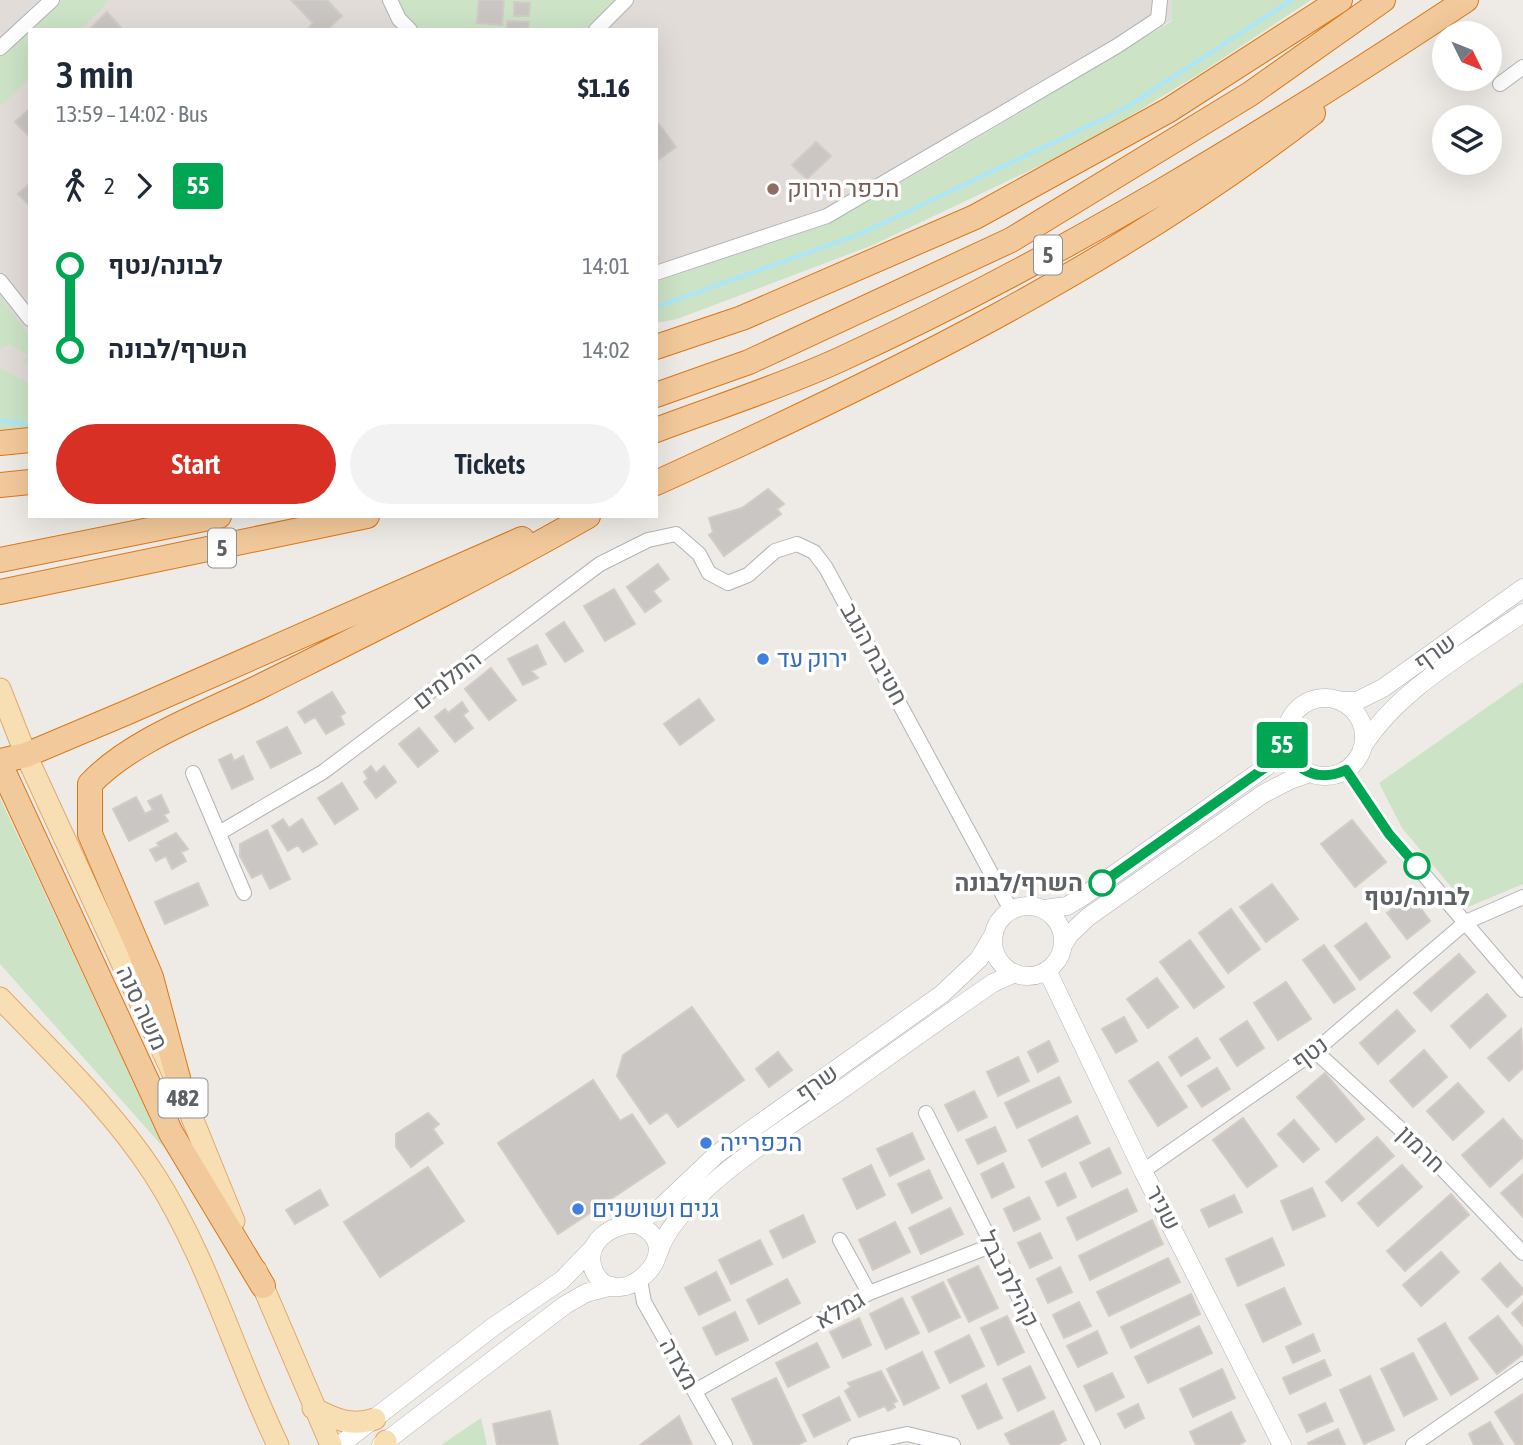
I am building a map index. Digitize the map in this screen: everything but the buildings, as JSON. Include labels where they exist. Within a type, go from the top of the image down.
[{"type":"highway","points":[[658,346],[742,318],[975,217],[1169,110],[1340,0]]},
{"type":"highway","name":"5","points":[[658,394],[749,362],[1011,240],[1250,94],[1384,0]]},
{"type":"highway","name":"5","points":[[658,429],[837,361],[1061,249],[1466,0]]},
{"type":"highway","points":[[658,483],[967,333],[1113,248],[1242,168],[1416,33]]},
{"type":"highway","points":[[0,443],[28,440]]},
{"type":"highway","points":[[0,459],[28,456]]},
{"type":"highway","points":[[0,485],[28,482]]},
{"type":"highway","name":"5","points":[[0,560],[209,518]]},
{"type":"highway","name":"5","points":[[0,592],[357,518]]},
{"type":"highway","points":[[263,1286],[171,1133],[0,763],[26,755],[480,556],[577,518]]},
{"type":"highway","points":[[182,1093],[151,977],[90,834],[90,784],[104,769],[162,735],[496,569],[585,518]]},
{"type":"main road","name":"משה סנה","points":[[0,689],[26,755],[182,1093],[313,1408],[331,1445]]},
{"type":"main road","name":"482","points":[[0,998],[118,1124],[155,1175],[192,1241],[278,1445]]},
{"type":"main road","points":[[313,1408],[341,1422],[360,1424],[375,1419]]},
{"type":"main road","points":[[265,1417],[268,1445]]},
{"type":"street","points":[[0,48],[52,0]]},
{"type":"street","points":[[390,0],[399,19],[408,28]]},
{"type":"street","points":[[598,28],[626,0]]},
{"type":"street","points":[[658,272],[805,225],[839,209],[1117,46],[1158,19],[1160,0]]},
{"type":"street","points":[[1502,83],[1523,67]]},
{"type":"street","points":[[0,281],[28,316]]},
{"type":"street","name":"התלמים","points":[[219,833],[323,772],[600,564],[648,540],[676,534]]},
{"type":"street","name":"חטיבת הנגב","points":[[676,534],[699,554],[709,573],[728,583],[748,575],[775,551],[797,544],[814,552],[827,568],[1012,910]]},
{"type":"street","name":"שרף","points":[[1340,701],[1357,701],[1383,688],[1523,588]]},
{"type":"street","name":"שרף","points":[[1363,746],[1376,726],[1402,700],[1523,613]]},
{"type":"street","points":[[1286,729],[1289,752],[1294,762],[1310,773],[1324,777],[1346,770],[1356,761],[1363,746],[1362,724],[1350,707],[1340,701],[1318,698],[1307,702],[1298,709],[1286,729],[1279,752],[1266,767],[1082,897],[1063,908],[1044,909],[1033,906],[1012,910],[997,925],[994,934],[997,956],[1015,973],[1037,975],[1046,970],[1055,964],[1070,934],[1088,917],[1263,794],[1310,773]]},
{"type":"street","points":[[1346,770],[1389,834],[1523,990]]},
{"type":"street","points":[[193,773],[244,893]]},
{"type":"street","name":"נטף","points":[[1143,1171],[1315,1051],[1466,922],[1523,897]]},
{"type":"street","points":[[1044,909],[1060,925],[1063,945]]},
{"type":"street","name":"שרף","points":[[632,1224],[658,1210],[717,1154],[942,994],[979,960],[994,934]]},
{"type":"street","name":"שניר","points":[[1046,970],[1143,1171],[1282,1445]]},
{"type":"street","name":"שרף","points":[[658,1254],[665,1237],[687,1209],[730,1169],[983,989],[1015,973]]},
{"type":"street","name":"חרמון","points":[[1315,1051],[1432,1158],[1523,1253]]},
{"type":"street","name":"קהילת בבל","points":[[926,1113],[1093,1445]]},
{"type":"street","points":[[340,1445],[493,1327],[562,1280],[611,1228],[632,1224],[649,1232],[657,1245],[658,1254],[653,1266],[640,1280],[631,1285],[611,1286],[586,1293],[565,1305],[384,1444]]},
{"type":"street","points":[[841,1240],[869,1293]]},
{"type":"street","name":"גמלא","points":[[695,1391],[869,1293],[993,1245]]},
{"type":"street","points":[[594,1247],[592,1266],[596,1275],[611,1286]]},
{"type":"street","name":"מצדה","points":[[640,1280],[644,1302],[725,1445]]},
{"type":"street","points":[[1413,1445],[1523,1368]]},
{"type":"street","points":[[855,1445],[908,1434],[953,1445]]},
{"type":"shaded area","name":"הכפר הירוק","points":[[0,0],[1171,0],[1172,20],[951,154],[828,224],[658,281],[658,28],[28,28],[28,411],[0,410]]},
{"type":"green space","points":[[59,0],[105,0],[107,3],[82,28],[28,28],[28,80],[0,106],[0,52]]},
{"type":"green space","points":[[396,0],[619,0],[592,28],[416,28],[405,17]]},
{"type":"green space","points":[[1171,0],[1311,0],[1199,74],[1081,146],[873,245],[677,319],[658,323],[658,281],[828,224],[951,154],[1172,21]]},
{"type":"green space","points":[[0,297],[28,333],[28,355],[9,344],[0,349]]},
{"type":"green space","points":[[0,368],[28,383],[28,430],[0,432]]},
{"type":"green space","points":[[1523,682],[1523,884],[1468,907],[1402,828],[1379,783]]},
{"type":"green space","points":[[0,798],[164,1148],[0,964]]},
{"type":"green space","points":[[481,1418],[487,1445],[441,1445]]},
{"type":"waterway","points":[[658,306],[860,234],[1122,110],[1292,0]]},
{"type":"waterway","points":[[0,421],[28,424]]},
{"type":"bus line","name":"55","points":[[1102,883],[1266,767],[1279,752],[1286,729],[1286,741],[1294,762],[1302,770],[1324,777],[1346,770],[1389,834],[1417,866]]},
{"type":"place","name":"הכפר הירוק","points":[[773,189]]},
{"type":"place","name":"ירוק עד","points":[[763,659]]},
{"type":"place","name":"לבונה/נטף","points":[[1417,866]]},
{"type":"place","name":"השרף/לבונה","points":[[1102,883]]},
{"type":"place","name":"הכפרייה","points":[[706,1143]]},
{"type":"place","name":"גנים ושושנים","points":[[578,1209]]}]
